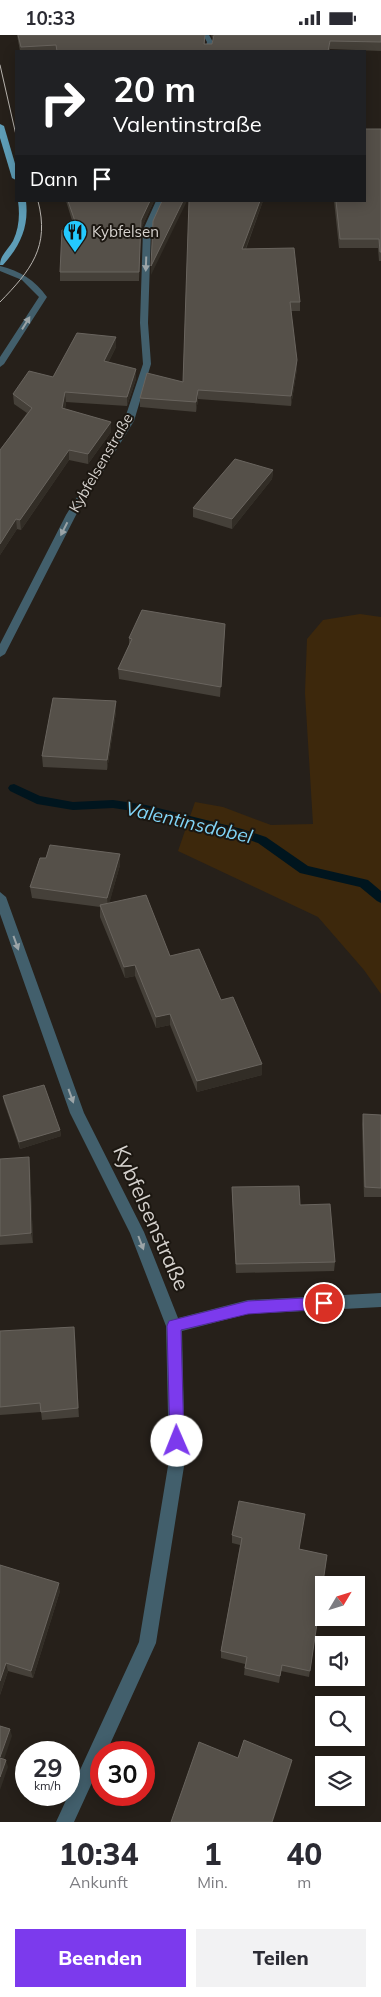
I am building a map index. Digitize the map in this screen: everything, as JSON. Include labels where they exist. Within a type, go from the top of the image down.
[{"type":"main road","points":[[0,126],[15,174]]},
{"type":"main road","points":[[0,263],[18,240],[23,226],[22,202]]},
{"type":"street","points":[[206,35],[210,42],[208,50]]},
{"type":"street","name":"Kybfelsenstraße","points":[[0,654],[71,515],[129,421],[147,364],[144,323],[147,230],[160,202]]},
{"type":"street","points":[[0,268],[24,277],[37,287],[43,297],[0,364]]},
{"type":"street","name":"Kybfelsenstraße","points":[[0,897],[77,1113],[137,1232],[174,1326],[177,1460],[147,1643],[65,1822]]},
{"type":"street","points":[[174,1326],[248,1307],[381,1300]]},
{"type":"shaded area","points":[[360,614],[381,617],[381,994],[364,970],[318,917],[178,851],[195,802],[223,807],[271,825],[313,824],[305,693],[307,639],[323,620]]},
{"type":"building","points":[[18,35],[205,35],[204,44],[212,44],[214,35],[381,35],[381,42],[330,41],[328,50],[57,50],[56,45],[21,47]]},
{"type":"building","points":[[366,129],[381,129],[381,252],[379,239],[340,239],[336,202],[366,202]]},
{"type":"building","points":[[68,202],[150,202],[141,220],[139,272],[60,272],[62,230],[78,230]]},
{"type":"building","points":[[162,202],[183,202],[151,266],[153,221]]},
{"type":"building","points":[[189,202],[260,202],[242,249],[294,248],[300,302],[290,302],[297,360],[291,396],[198,390],[196,402],[140,398],[147,373],[183,382]]},
{"type":"building","points":[[77,333],[116,337],[104,361],[136,369],[127,397],[65,392],[62,408],[111,422],[88,454],[69,450],[20,520],[16,519],[0,544],[0,450],[32,408],[13,394],[29,371],[53,377]]},
{"type":"building","points":[[235,459],[273,470],[232,519],[193,508]]},
{"type":"building","points":[[142,610],[225,624],[221,687],[118,669],[132,639],[129,638]]},
{"type":"building","points":[[53,698],[116,701],[107,760],[42,756]]},
{"type":"building","points":[[50,845],[120,854],[107,898],[30,887],[40,858],[46,858]]},
{"type":"building","points":[[146,895],[170,956],[199,949],[221,1000],[233,997],[262,1064],[197,1081],[170,1014],[156,1017],[135,965],[124,967],[100,905]]},
{"type":"building","points":[[44,1085],[60,1130],[19,1142],[3,1096]]},
{"type":"building","points":[[363,1114],[381,1115],[381,1188],[365,1187]]},
{"type":"building","points":[[29,1157],[31,1233],[0,1236],[0,1159]]},
{"type":"building","points":[[299,1186],[300,1205],[330,1204],[335,1262],[236,1264],[232,1187]]},
{"type":"building","points":[[74,1327],[78,1408],[41,1412],[40,1403],[0,1407],[0,1331]]},
{"type":"building","points":[[239,1501],[305,1514],[299,1549],[327,1555],[324,1576],[315,1576],[315,1626],[317,1626],[310,1671],[282,1665],[280,1676],[245,1668],[247,1657],[221,1651],[242,1538],[232,1535]]},
{"type":"building","points":[[0,1565],[59,1583],[31,1671],[6,1663],[0,1681]]},
{"type":"building","points":[[0,1726],[10,1729],[0,1757]]},
{"type":"building","points":[[244,1740],[292,1760],[272,1822],[171,1822],[199,1742],[238,1758]]},
{"type":"building","points":[[0,1758],[6,1760],[0,1777]]},
{"type":"waterway","name":"Valentinsdobel","points":[[14,788],[37,800],[73,806],[113,804],[146,809],[242,833],[262,840],[304,870],[364,883],[381,898]]},
{"type":"tram line","points":[[0,65],[15,131]]},
{"type":"tram line","points":[[0,302],[21,279],[35,257],[41,232],[38,202]]},
{"type":"place","name":"Kybfelsen","points":[[75,253]]},
{"type":"route","points":[[177,1441],[174,1326],[248,1307],[324,1303]]}]
